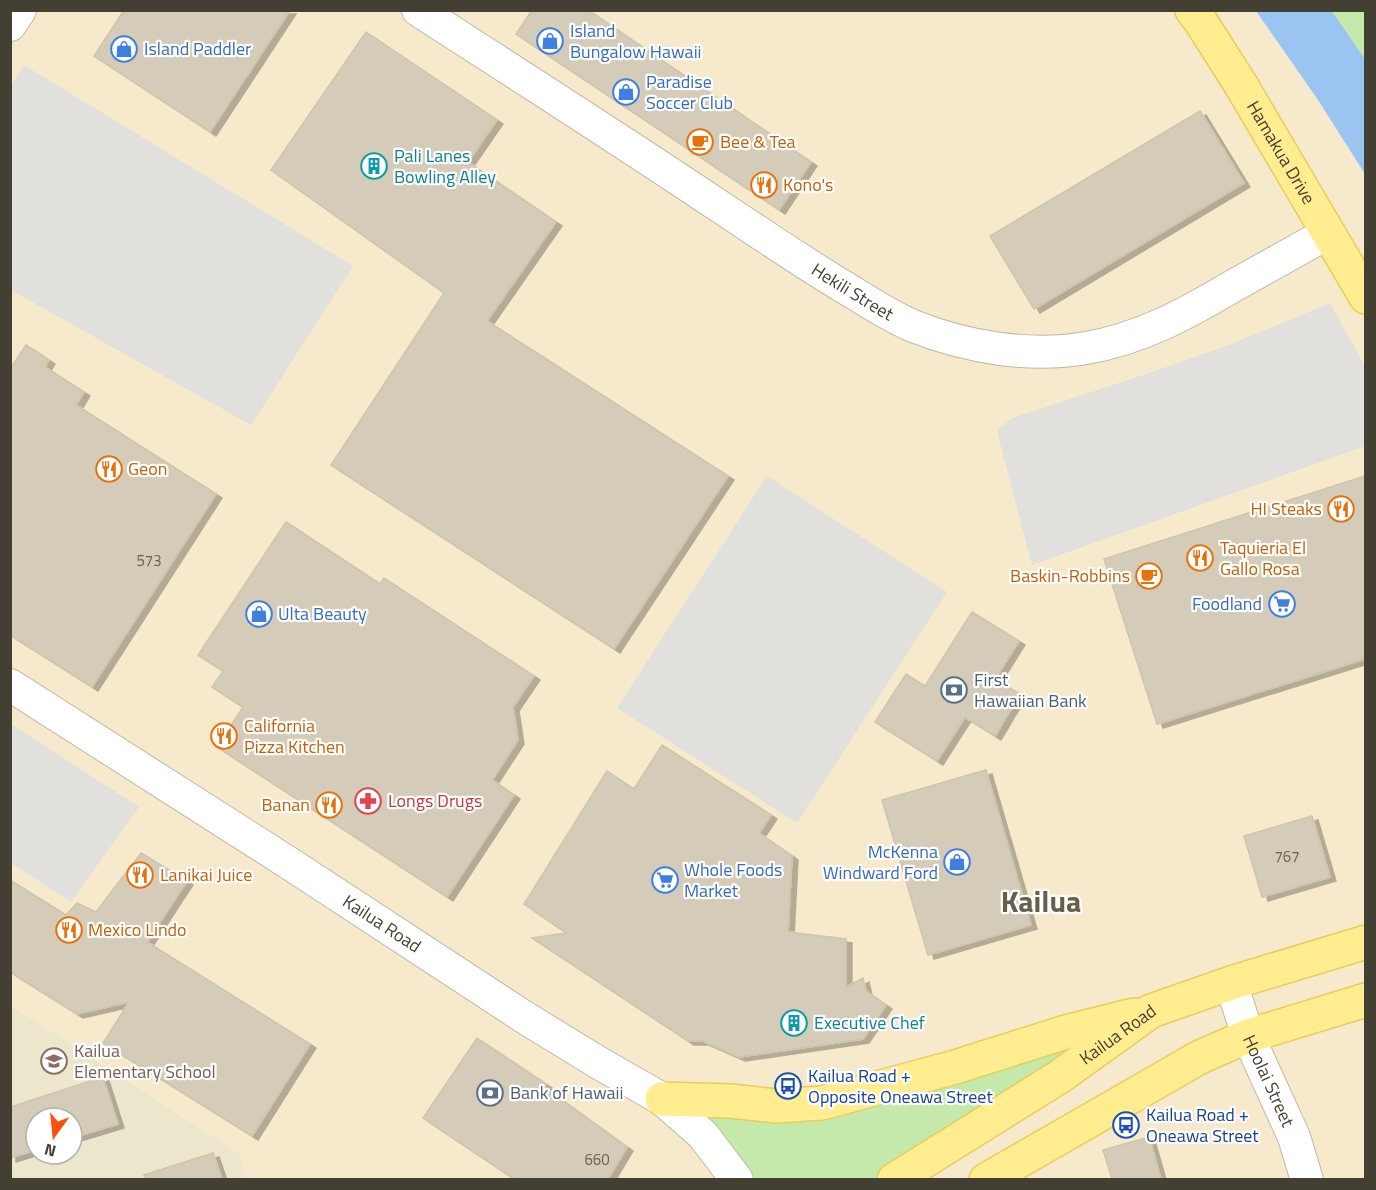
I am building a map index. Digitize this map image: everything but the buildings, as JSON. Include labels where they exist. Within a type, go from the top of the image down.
[{"type":"main road","name":"Hamakua Drive","points":[[1192,10],[1202,22],[1241,85],[1365,297]]},
{"type":"main road","name":"Kailua Road","points":[[894,1179],[1059,1077],[1151,1011],[1231,982],[1365,942]]},
{"type":"main road","points":[[986,1179],[1200,1057],[1248,1036],[1365,1000]]},
{"type":"main road","points":[[662,1099],[730,1101],[776,1106],[822,1103],[955,1067],[1066,1032],[1151,1011]]},
{"type":"street","points":[[10,25],[20,10]]},
{"type":"street","name":"Hekili Street","points":[[418,10],[610,133],[827,278],[911,325],[951,339],[999,349],[1042,351],[1085,348],[1124,340],[1153,330],[1191,311],[1328,233]]},
{"type":"street","name":"Kailua Road","points":[[10,685],[524,1017],[662,1099],[703,1135],[737,1179]]},
{"type":"street","name":"Hoolai Street","points":[[1231,982],[1248,1036],[1294,1137],[1307,1179]]},
{"type":"shaded area","points":[[10,11],[1256,11],[1318,100],[1365,174],[1365,1179],[244,1179],[11,1013]]},
{"type":"shaded area","points":[[24,65],[353,266],[251,425],[11,290],[11,86]]},
{"type":"shaded area","points":[[1330,303],[1365,367],[1365,446],[1032,565],[997,431],[1012,418],[1229,345]]},
{"type":"shaded area","points":[[767,476],[947,592],[797,823],[617,708]]},
{"type":"shaded area","points":[[11,724],[139,807],[71,902],[11,863]]},
{"type":"shaded area","name":"Kailua Elementary School","points":[[10,1005],[239,1154],[246,1179],[11,1179]]},
{"type":"green space","points":[[1332,11],[1365,11],[1365,59]]},
{"type":"green space","points":[[1151,1011],[894,1179],[737,1179],[686,1119],[776,1106]]},
{"type":"water","points":[[1256,11],[1332,11],[1365,59],[1365,174],[1318,100]]},
{"type":"place","name":"Island Bungalow Hawaii","points":[[550,41]]},
{"type":"place","name":"Island Paddler","points":[[124,49]]},
{"type":"place","name":"Paradise Soccer Club","points":[[626,92]]},
{"type":"place","name":"Bee & Tea","points":[[700,142]]},
{"type":"place","name":"Pali Lanes Bowling Alley","points":[[374,166]]},
{"type":"place","name":"Kono's","points":[[764,185]]},
{"type":"place","name":"Geon","points":[[109,469]]},
{"type":"place","name":"HI Steaks","points":[[1341,509]]},
{"type":"place","name":"Taquieria El Gallo Rosa","points":[[1200,558]]},
{"type":"place","name":"Baskin-Robbins","points":[[1149,576]]},
{"type":"place","name":"Foodland","points":[[1282,604]]},
{"type":"place","name":"Ulta Beauty","points":[[259,614]]},
{"type":"place","name":"First Hawaiian Bank","points":[[954,690]]},
{"type":"place","name":"California Pizza Kitchen","points":[[224,736]]},
{"type":"place","name":"Longs Drugs","points":[[368,801]]},
{"type":"place","name":"Banan","points":[[329,805]]},
{"type":"place","name":"McKenna Windward Ford","points":[[957,862]]},
{"type":"place","name":"Lanikai Juice","points":[[140,875]]},
{"type":"place","name":"Whole Foods Market","points":[[665,880]]},
{"type":"place","name":"Mexico Lindo","points":[[69,930]]},
{"type":"place","name":"Executive Chef","points":[[794,1023]]},
{"type":"place","name":"Kailua Elementary School","points":[[54,1061]]},
{"type":"place","name":"Kailua Road + Opposite Oneawa Street","points":[[788,1086]]},
{"type":"place","name":"Bank of Hawaii","points":[[490,1093]]},
{"type":"place","name":"Kailua Road + Oneawa Street","points":[[1126,1125]]},
{"type":"district","name":"Kailua","points":[[1041,902]]}]
